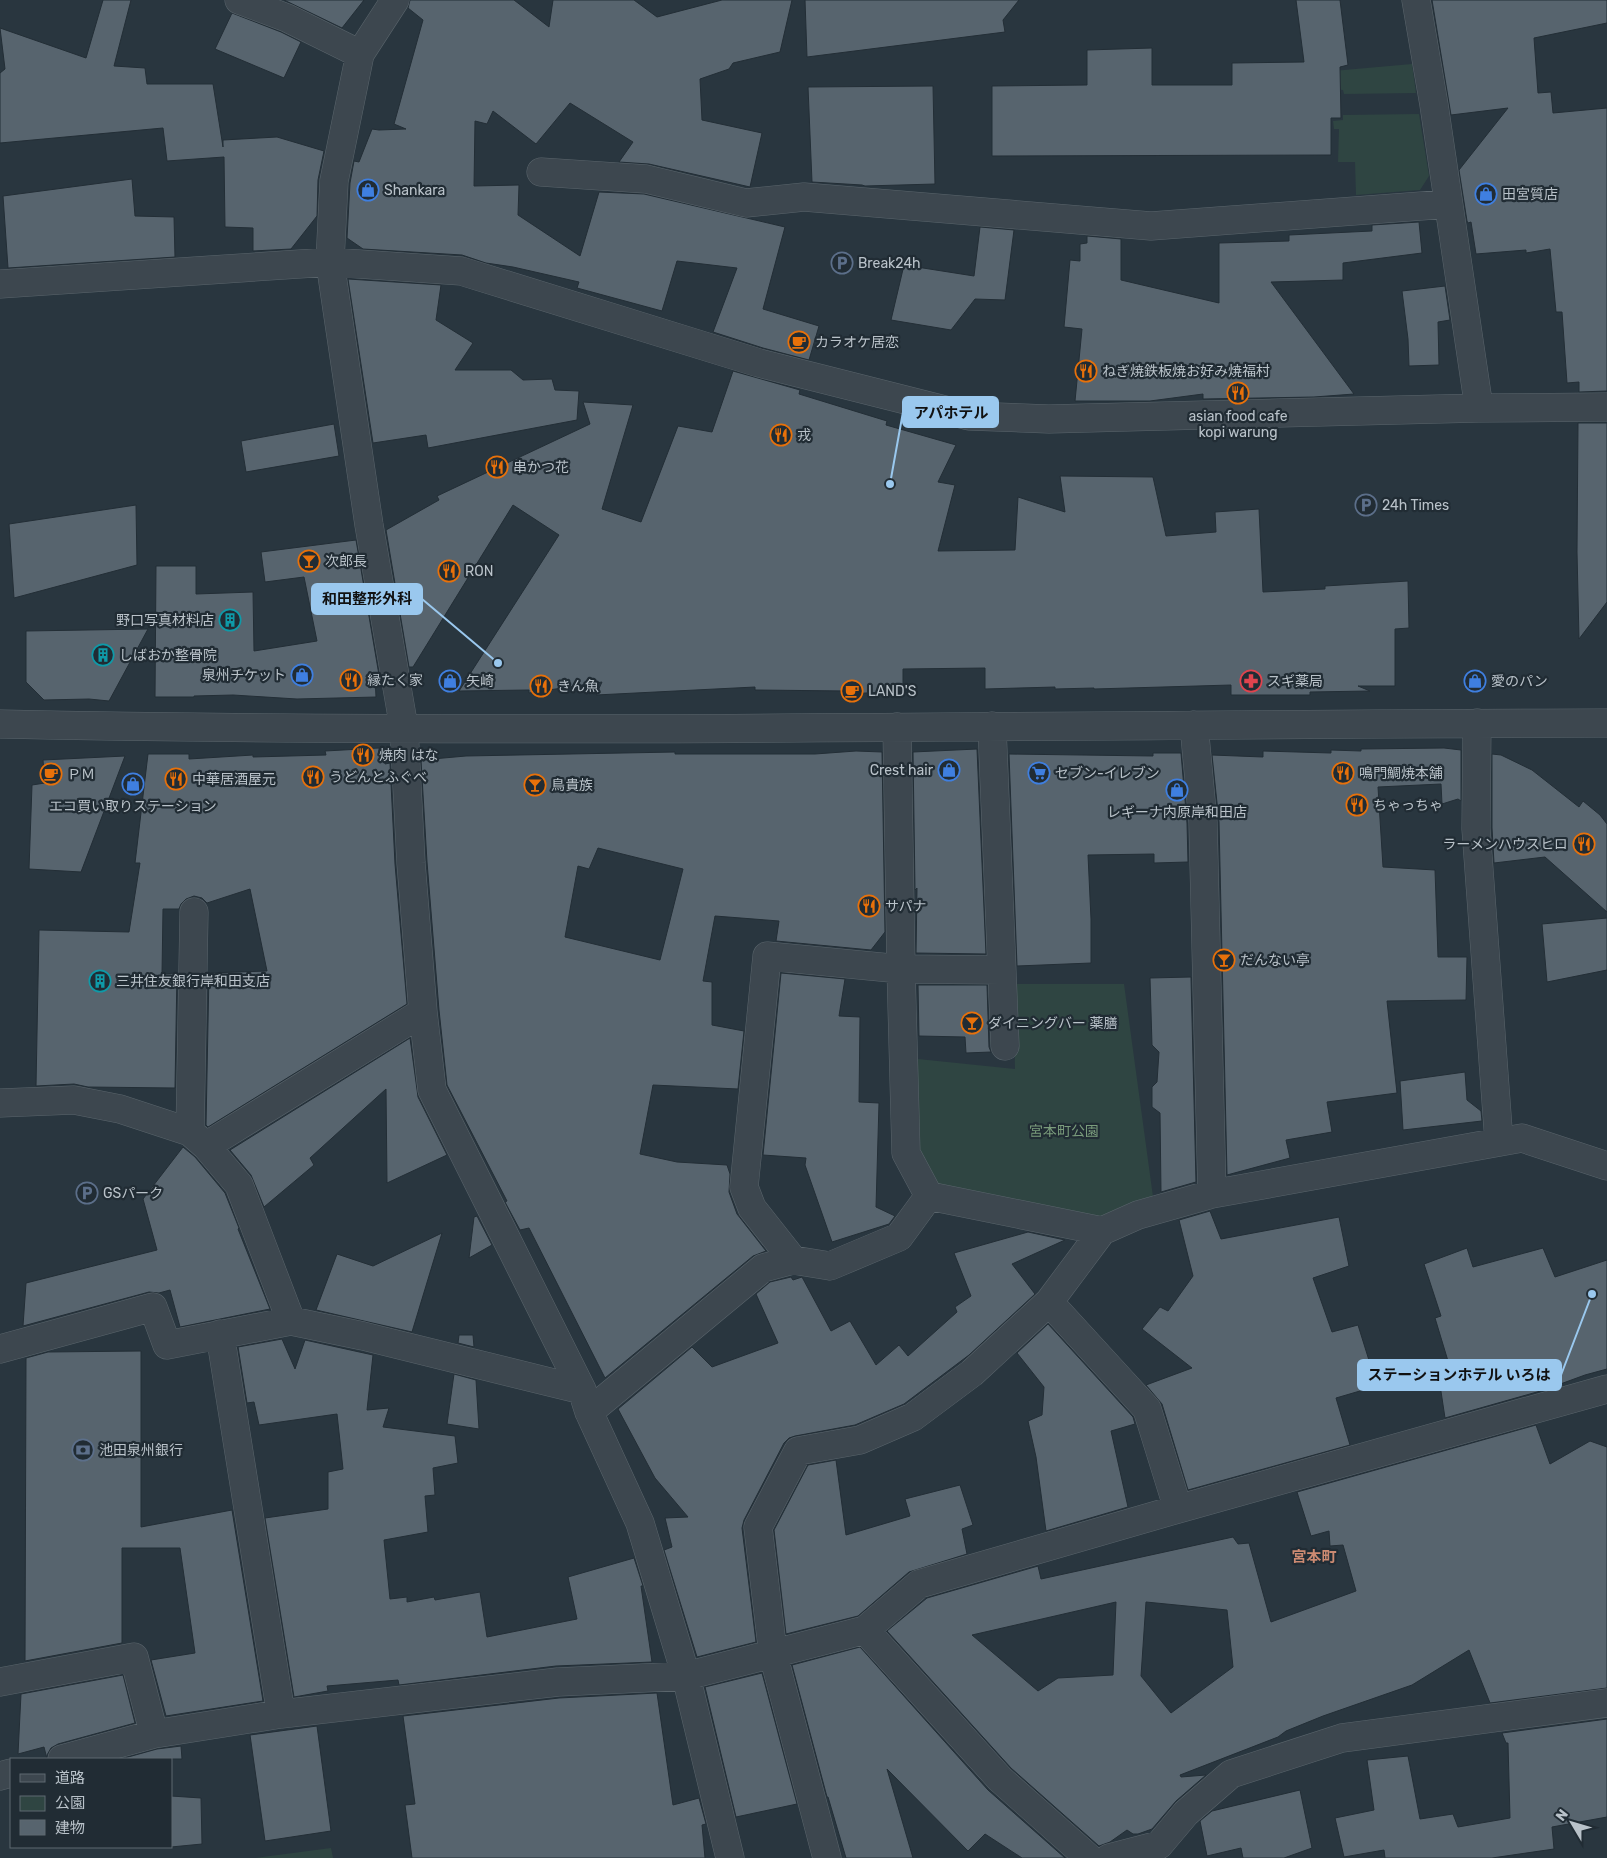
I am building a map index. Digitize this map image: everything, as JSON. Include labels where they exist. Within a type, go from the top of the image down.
[{"type":"street","points":[[239,0],[287,18],[360,54]]},
{"type":"street","points":[[395,0],[360,54],[334,181],[330,262],[369,525],[404,728],[411,863],[423,1012],[432,1090],[586,1401],[640,1523],[686,1676],[730,1858]]},
{"type":"street","points":[[1416,0],[1434,105],[1478,408]]},
{"type":"street","points":[[541,172],[646,179],[746,203],[804,197],[1150,226],[1448,204]]},
{"type":"street","points":[[0,284],[330,262],[461,272],[759,363],[969,416],[1049,419],[1478,408],[1607,408]]},
{"type":"street","points":[[1489,723],[1476,829],[1499,1142]]},
{"type":"street","points":[[0,724],[193,728],[572,730],[1607,723]]},
{"type":"street","points":[[1194,725],[1203,822],[1212,1194]]},
{"type":"street","points":[[992,726],[1005,1046]]},
{"type":"street","points":[[897,727],[906,1153],[929,1196]]},
{"type":"street","points":[[194,912],[198,1139]]},
{"type":"street","points":[[793,1260],[752,1208],[744,1187],[767,956],[901,969],[1001,970]]},
{"type":"street","points":[[198,1139],[423,1012]]},
{"type":"street","points":[[0,1102],[74,1100],[120,1109],[198,1139],[239,1185],[291,1320]]},
{"type":"street","points":[[828,1858],[773,1654],[758,1527],[798,1452],[860,1440],[913,1417],[972,1373],[1049,1302],[1102,1231],[1138,1215],[1212,1194],[1522,1138],[1607,1166]]},
{"type":"street","points":[[929,1196],[1102,1231]]},
{"type":"street","points":[[586,1401],[763,1268],[793,1260],[830,1266],[899,1237],[929,1196]]},
{"type":"street","points":[[1049,1302],[1147,1409],[1178,1509]]},
{"type":"street","points":[[0,1348],[153,1307],[167,1345],[291,1320],[363,1336],[586,1401]]},
{"type":"street","points":[[220,1334],[281,1714]]},
{"type":"street","points":[[66,1758],[154,1734],[281,1714],[558,1682],[686,1676],[865,1630],[919,1584],[1607,1388]]},
{"type":"street","points":[[865,1630],[1000,1779],[1089,1858]]},
{"type":"street","points":[[0,1682],[134,1657],[154,1734]]},
{"type":"street","points":[[1110,1858],[1159,1853],[1159,1845],[1186,1813],[1231,1774],[1342,1738],[1607,1703]]},
{"type":"green space","points":[[1412,64],[1416,93],[1344,94],[1343,90],[1334,89],[1333,71]]},
{"type":"green space","points":[[1419,114],[1429,176],[1420,190],[1356,195],[1355,162],[1338,162],[1339,129],[1334,129],[1333,121],[1343,120],[1343,115]]},
{"type":"green space","name":"宮本町公園","points":[[1013,984],[1124,984],[1154,1204],[1097,1220],[933,1185],[917,1158],[918,1059],[1015,1069]]},
{"type":"green space","points":[[331,1848],[333,1858],[255,1858]]},
{"type":"building","points":[[103,0],[131,0],[114,66],[145,68],[147,84],[213,84],[223,147],[223,140],[277,137],[324,151],[318,180],[317,216],[291,249],[253,251],[253,228],[225,227],[224,157],[167,161],[163,128],[0,143],[0,73],[5,69],[0,28],[86,58]]},
{"type":"building","points":[[284,0],[364,0],[342,28]]},
{"type":"building","points":[[410,0],[514,0],[549,27],[553,0],[634,0],[657,17],[722,0],[792,0],[780,52],[733,63],[729,69],[700,79],[702,120],[762,133],[750,187],[649,164],[619,162],[633,142],[570,103],[536,144],[493,111],[487,124],[475,121],[474,186],[519,185],[518,215],[580,256],[599,192],[644,194],[785,227],[763,309],[819,326],[809,360],[713,332],[737,268],[677,261],[662,311],[577,288],[579,282],[486,263],[462,255],[363,249],[347,238],[350,183],[354,161],[359,162],[372,129],[406,129],[394,124],[423,20],[408,8]]},
{"type":"building","points":[[805,0],[1019,0],[1003,20],[1005,32],[807,57]]},
{"type":"building","points":[[1296,0],[1340,0],[1348,65],[1340,67],[1341,118],[1331,118],[1331,155],[992,156],[992,86],[1087,85],[1087,50],[1152,48],[1152,85],[1232,85],[1232,63],[1304,62]]},
{"type":"building","points":[[1432,0],[1607,0],[1607,23],[1534,38],[1538,93],[1551,92],[1553,113],[1607,108],[1607,391],[1579,392],[1579,382],[1567,383],[1562,312],[1556,312],[1550,249],[1526,253],[1526,250],[1476,254],[1471,222],[1468,223],[1467,221],[1459,170],[1508,108],[1451,115]]},
{"type":"building","points":[[232,13],[301,42],[284,78],[215,49]]},
{"type":"building","points":[[933,86],[935,184],[865,186],[812,182],[808,87]]},
{"type":"building","points":[[132,179],[135,216],[174,217],[175,257],[8,268],[3,196]]},
{"type":"building","points":[[1419,222],[1422,253],[1343,263],[1343,280],[1271,282],[1354,394],[1314,397],[1203,399],[1203,394],[1150,401],[1075,401],[1082,329],[1064,327],[1070,260],[1080,261],[1080,244],[1087,243],[1087,236],[1121,239],[1121,280],[1219,303],[1219,243],[1289,241],[1289,235],[1372,231],[1372,225]]},
{"type":"building","points":[[980,227],[1014,230],[1005,300],[975,299],[951,330],[891,320],[904,265],[974,276]]},
{"type":"building","points":[[348,279],[441,285],[436,320],[473,343],[455,370],[511,370],[523,380],[552,379],[555,390],[579,391],[577,420],[428,448],[426,435],[373,443]]},
{"type":"building","points":[[1445,286],[1450,320],[1438,322],[1439,365],[1409,366],[1408,339],[1402,291]]},
{"type":"building","points":[[733,371],[800,390],[799,394],[887,421],[886,425],[956,445],[938,482],[955,485],[938,551],[1015,550],[1018,497],[1065,512],[1060,476],[1153,477],[1166,536],[1216,532],[1215,512],[1259,509],[1263,592],[1325,589],[1325,586],[1408,581],[1409,628],[1395,629],[1395,686],[1358,686],[1370,691],[1310,692],[1310,695],[1231,695],[1231,685],[1094,689],[1055,689],[1055,687],[985,689],[985,668],[903,669],[903,691],[847,694],[847,691],[755,690],[755,687],[596,695],[602,682],[529,693],[529,690],[459,691],[559,535],[513,505],[413,667],[409,667],[386,530],[439,500],[437,496],[590,424],[583,402],[633,405],[602,509],[641,522],[678,426],[712,432]]},
{"type":"building","points":[[1578,423],[1607,423],[1607,602],[1579,639],[1577,552]]},
{"type":"building","points":[[334,424],[339,456],[246,472],[241,441]]},
{"type":"building","points":[[136,505],[137,565],[14,598],[9,524]]},
{"type":"building","points":[[356,540],[379,675],[375,676],[376,697],[297,699],[233,695],[155,697],[156,566],[196,566],[196,594],[253,592],[254,651],[317,641],[304,577],[265,582],[261,552]]},
{"type":"building","points":[[148,629],[109,701],[89,699],[44,700],[26,682],[26,631]]},
{"type":"building","points":[[379,748],[380,758],[384,758],[385,764],[390,763],[395,864],[407,1004],[208,1127],[206,1125],[209,973],[267,971],[250,889],[207,903],[202,898],[194,896],[186,899],[179,909],[163,909],[162,974],[177,973],[175,1088],[88,1087],[74,1084],[36,1086],[39,930],[129,932],[140,863],[135,863],[148,754],[189,754],[189,759],[253,755],[253,757],[326,755],[325,751]]},
{"type":"building","points":[[1444,748],[1461,750],[1461,801],[1458,799],[1442,804],[1441,784],[1378,787],[1383,867],[1435,870],[1438,957],[1467,957],[1466,1000],[1387,1001],[1397,1093],[1327,1102],[1332,1132],[1286,1140],[1290,1158],[1227,1175],[1219,822],[1212,755],[1263,757],[1263,751],[1331,753],[1331,750],[1361,751],[1361,749]]},
{"type":"building","points":[[977,749],[986,954],[916,953],[917,888],[915,890],[913,752]]},
{"type":"building","points":[[856,751],[882,752],[885,932],[871,950],[776,941],[779,921],[715,916],[703,981],[712,982],[712,1025],[744,1031],[738,1089],[653,1085],[640,1154],[677,1162],[727,1165],[730,1174],[729,1192],[737,1214],[766,1251],[753,1256],[605,1378],[529,1228],[520,1230],[447,1085],[427,862],[421,760],[466,756],[675,752],[675,754],[815,754]],"holes":[[[598,848],[683,869],[660,960],[565,937],[578,866],[589,869]]]},
{"type":"building","points":[[1153,753],[1181,753],[1187,823],[1188,862],[1154,863],[1154,854],[1088,855],[1091,963],[1017,966],[1009,754],[1153,756]]},
{"type":"building","points":[[1492,754],[1501,755],[1532,770],[1579,807],[1583,801],[1600,815],[1607,824],[1607,912],[1545,857],[1494,863]]},
{"type":"building","points":[[125,756],[81,872],[29,869],[32,785],[45,783],[43,760]]},
{"type":"building","points":[[1607,918],[1607,970],[1547,982],[1542,924]]},
{"type":"building","points":[[781,973],[845,979],[839,1016],[860,1017],[859,1102],[879,1103],[876,1207],[895,1216],[889,1224],[832,1242],[805,1165],[806,1158],[763,1155]]},
{"type":"building","points":[[1191,977],[1196,1182],[1161,1192],[1160,1113],[1152,1107],[1152,1087],[1157,1082],[1159,1052],[1152,1045],[1150,978]]},
{"type":"building","points":[[918,985],[987,985],[989,1047],[991,1052],[966,1053],[965,1037],[919,1036]]},
{"type":"building","points":[[410,1038],[418,1097],[447,1155],[387,1183],[386,1089],[310,1158],[314,1165],[264,1207],[251,1175],[230,1150]]},
{"type":"building","points":[[1465,1072],[1467,1100],[1481,1111],[1482,1121],[1403,1130],[1400,1081]]},
{"type":"building","points":[[183,1147],[195,1157],[225,1193],[270,1309],[180,1327],[170,1290],[159,1293],[149,1292],[23,1326],[26,1283],[157,1250],[143,1199]]},
{"type":"building","points":[[1210,1211],[1221,1239],[1339,1217],[1349,1266],[1313,1278],[1332,1332],[1358,1325],[1377,1386],[1336,1398],[1350,1445],[1188,1490],[1162,1404],[1146,1385],[1192,1368],[1142,1329],[1160,1307],[1168,1311],[1193,1276],[1179,1220]]},
{"type":"building","points":[[477,1216],[492,1245],[469,1258],[474,1217]]},
{"type":"building","points":[[1028,1232],[1065,1240],[1012,1264],[1035,1294],[969,1355],[904,1404],[855,1425],[795,1436],[789,1438],[784,1443],[744,1520],[742,1528],[756,1642],[697,1657],[664,1550],[672,1547],[665,1518],[688,1517],[655,1478],[618,1409],[692,1347],[712,1367],[778,1343],[756,1294],[770,1282],[791,1277],[793,1280],[802,1277],[831,1331],[850,1321],[876,1365],[899,1345],[908,1356],[957,1312],[955,1307],[971,1296],[954,1253]]},
{"type":"building","points":[[442,1233],[412,1332],[316,1310],[337,1254],[373,1266]]},
{"type":"building","points":[[1467,1248],[1473,1267],[1543,1248],[1555,1277],[1607,1260],[1607,1369],[1544,1390],[1445,1418],[1437,1365],[1448,1361],[1435,1318],[1441,1316],[1424,1264]]},
{"type":"building","points":[[1048,1324],[1133,1417],[1135,1424],[1111,1431],[1128,1507],[1046,1531],[1036,1457],[1028,1421],[1042,1415],[1044,1387],[1017,1353]]},
{"type":"building","points":[[459,1335],[473,1335],[474,1347],[458,1343]]},
{"type":"building","points":[[282,1339],[295,1369],[305,1340],[373,1355],[367,1410],[389,1408],[383,1427],[455,1436],[458,1463],[433,1468],[435,1495],[425,1496],[428,1532],[384,1540],[390,1599],[407,1597],[407,1602],[434,1597],[435,1600],[480,1592],[487,1637],[577,1619],[568,1577],[634,1558],[643,1586],[641,1586],[652,1662],[556,1666],[399,1685],[398,1680],[327,1686],[328,1691],[294,1697],[265,1518],[328,1509],[328,1472],[343,1469],[337,1414],[259,1425],[254,1402],[247,1403],[238,1347]]},
{"type":"building","name":"池田泉州銀行","points":[[141,1351],[141,1527],[232,1510],[263,1701],[166,1716],[151,1660],[195,1653],[180,1548],[122,1548],[122,1643],[25,1661],[26,1358],[48,1352]]},
{"type":"building","points":[[454,1374],[476,1380],[479,1429],[447,1424]]},
{"type":"building","points":[[1536,1425],[1550,1464],[1590,1441],[1607,1447],[1607,1688],[1490,1703],[1469,1650],[1412,1685],[1323,1716],[1286,1731],[1278,1737],[1180,1775],[1181,1777],[1206,1775],[1176,1801],[1152,1829],[1138,1834],[1133,1834],[1127,1830],[1110,1842],[1099,1846],[1011,1768],[887,1631],[927,1598],[1038,1566],[1041,1579],[1233,1537],[1238,1544],[1249,1543],[1271,1622],[1356,1591],[1343,1545],[1330,1546],[1329,1531],[1311,1536],[1297,1492]],"holes":[[[1116,1602],[1113,1675],[1058,1678],[1038,1691],[972,1635]],[[1146,1602],[1227,1610],[1233,1667],[1171,1713],[1141,1676]]]},
{"type":"building","points":[[836,1460],[846,1535],[910,1516],[905,1499],[960,1485],[973,1525],[962,1529],[967,1554],[909,1572],[858,1616],[786,1634],[774,1530],[808,1465]]},
{"type":"building","points":[[860,1647],[988,1790],[1065,1858],[1022,1858],[985,1834],[968,1851],[887,1769],[913,1858],[846,1858],[827,1797],[792,1665]]},
{"type":"building","points":[[762,1673],[797,1804],[736,1817],[705,1687]]},
{"type":"building","points":[[123,1675],[135,1723],[58,1744],[51,1748],[47,1758],[44,1747],[18,1754],[21,1694]]},
{"type":"building","points":[[657,1693],[673,1805],[699,1798],[706,1824],[702,1825],[705,1858],[412,1858],[405,1805],[415,1804],[403,1716],[559,1698]]},
{"type":"building","points":[[1607,1719],[1607,1817],[1552,1827],[1554,1849],[1492,1858],[1385,1858],[1384,1850],[1344,1857],[1335,1818],[1374,1810],[1367,1760],[1408,1756],[1420,1819],[1453,1814],[1458,1827],[1510,1818],[1508,1743],[1506,1743],[1502,1733]]},
{"type":"building","points":[[317,1726],[331,1831],[265,1841],[250,1735]]},
{"type":"building","points":[[181,1746],[182,1759],[125,1758],[157,1749]]},
{"type":"building","points":[[1300,1790],[1312,1848],[1284,1858],[1243,1858],[1241,1848],[1207,1856],[1200,1821],[1212,1811]]},
{"type":"building","points":[[172,1796],[201,1798],[202,1844],[172,1847]]},
{"type":"place","name":"Shankara","points":[[368,190]]},
{"type":"place","name":"田宮質店","points":[[1486,194]]},
{"type":"place","name":"Break24h","points":[[842,263]]},
{"type":"place","name":"カラオケ居恋","points":[[799,342]]},
{"type":"place","name":"ねぎ焼鉄板焼お好み焼福村","points":[[1086,371]]},
{"type":"place","name":"asian food cafe kopi warung","points":[[1238,393]]},
{"type":"place","name":"戎","points":[[781,435]]},
{"type":"place","name":"串かつ花","points":[[497,467]]},
{"type":"place","name":"アパホテル","points":[[890,484]]},
{"type":"place","name":"24h Times","points":[[1366,505]]},
{"type":"place","name":"次郎長","points":[[309,561]]},
{"type":"place","name":"RON","points":[[449,571]]},
{"type":"place","name":"野口写真材料店","points":[[230,620]]},
{"type":"place","name":"しばおか整骨院","points":[[103,655]]},
{"type":"place","name":"和田整形外科","points":[[498,663]]},
{"type":"place","name":"泉州チケット","points":[[302,675]]},
{"type":"place","name":"縁たく家","points":[[351,680]]},
{"type":"place","name":"矢崎","points":[[450,681]]},
{"type":"place","name":"スギ薬局","points":[[1251,681]]},
{"type":"place","name":"愛のパン","points":[[1475,681]]},
{"type":"place","name":"きん魚","points":[[541,686]]},
{"type":"place","name":"LAND'S","points":[[852,691]]},
{"type":"place","name":"焼肉 はな","points":[[363,755]]},
{"type":"place","name":"Crest hair","points":[[949,770]]},
{"type":"place","name":"セブン-イレブン","points":[[1039,773]]},
{"type":"place","name":"鳴門鯛焼本舗","points":[[1343,773]]},
{"type":"place","name":"ＰＭ","points":[[51,774]]},
{"type":"place","name":"うどんとふぐべ","points":[[313,777]]},
{"type":"place","name":"中華居酒屋元","points":[[176,779]]},
{"type":"place","name":"エコ買い取りステーション","points":[[133,784]]},
{"type":"place","name":"鳥貴族","points":[[535,785]]},
{"type":"place","name":"レギーナ内原岸和田店","points":[[1177,790]]},
{"type":"place","name":"ちゃっちゃ","points":[[1357,805]]},
{"type":"place","name":"ラーメンハウスヒロ","points":[[1584,844]]},
{"type":"place","name":"サパナ","points":[[869,906]]},
{"type":"place","name":"だんない亭","points":[[1224,960]]},
{"type":"place","name":"三井住友銀行岸和田支店","points":[[100,981]]},
{"type":"place","name":"ダイニングバー 薬膳","points":[[972,1023]]},
{"type":"place","name":"GSパーク","points":[[87,1193]]},
{"type":"place","name":"ステーションホテル いろは","points":[[1592,1294]]},
{"type":"place","name":"池田泉州銀行","points":[[83,1450]]},
{"type":"district","name":"宮本町","points":[[1314,1557]]}]
